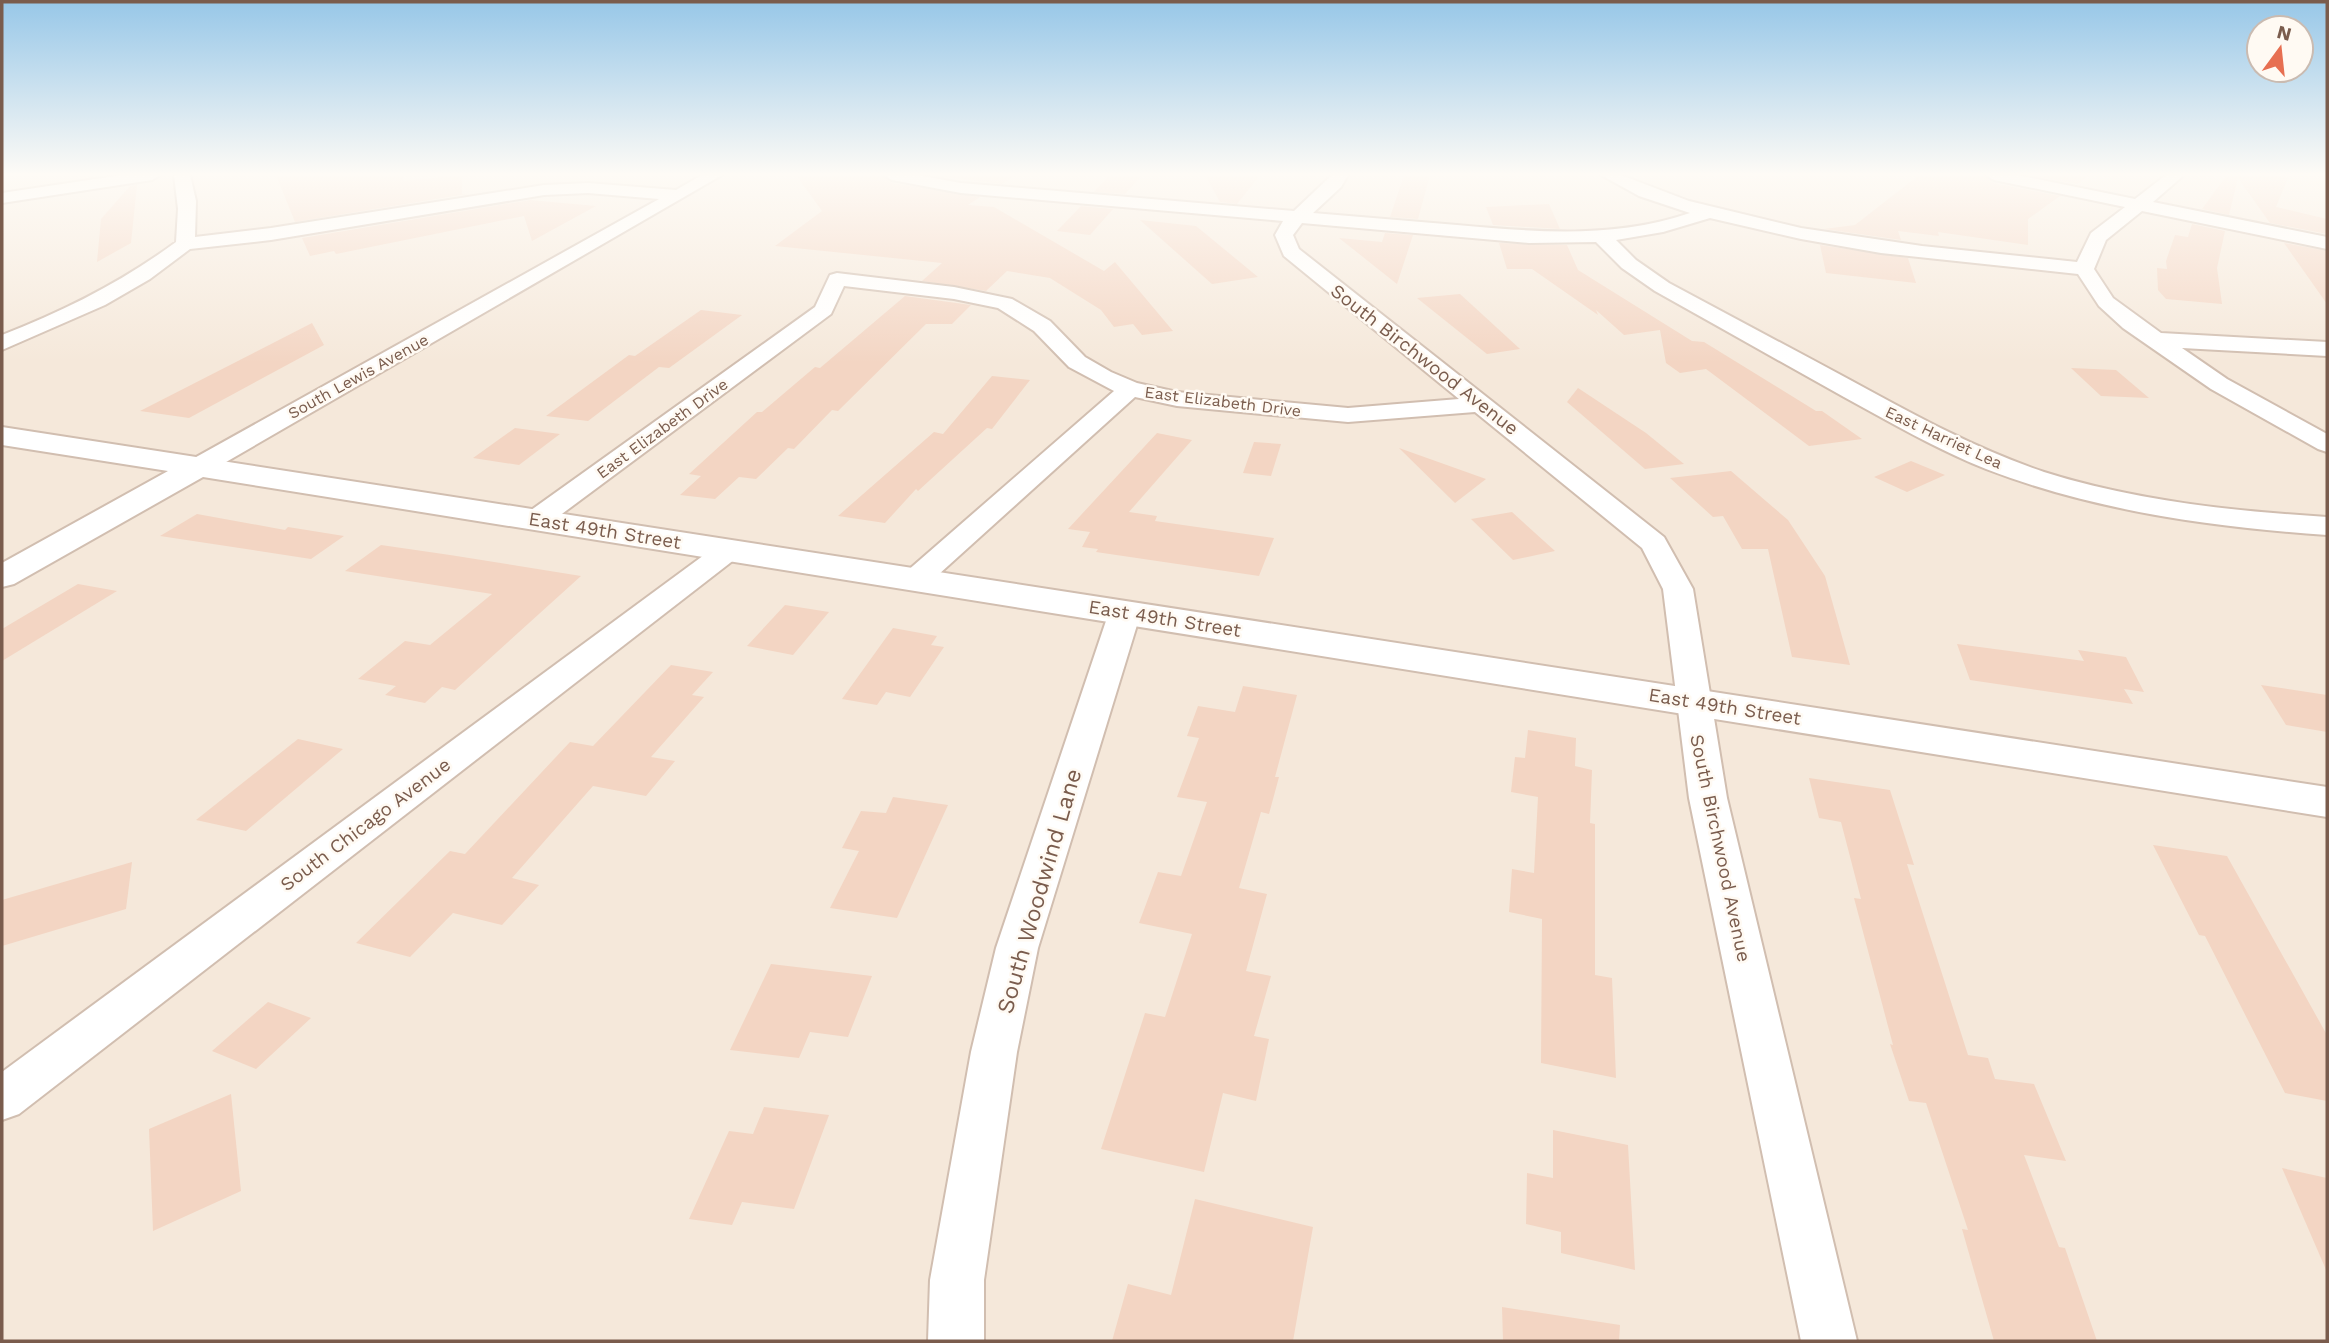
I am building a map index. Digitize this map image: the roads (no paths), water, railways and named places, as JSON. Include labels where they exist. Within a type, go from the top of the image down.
[{"type":"street","points":[[185,244],[186,238]]},
{"type":"street","points":[[2,344],[51,324],[116,292],[152,271],[185,244],[239,238]]},
{"type":"street","name":"South Lewis Avenue","points":[[2,577],[604,238]]},
{"type":"street","name":"South Birchwood Avenue","points":[[1285,238],[1291,252],[1654,543],[1678,589],[1708,798],[1829,1341]]},
{"type":"street","points":[[1592,238],[1603,238]]},
{"type":"street","name":"East Harriet Lea","points":[[1603,238],[1629,264],[1662,287],[1923,430],[1996,463],[2086,491],[2182,513],[2266,523],[2327,526]]},
{"type":"street","points":[[1825,238],[1874,248],[2084,270],[2106,302],[2219,384],[2327,444]]},
{"type":"street","points":[[2084,270],[2098,238]]},
{"type":"street","points":[[2301,238],[2327,243]]},
{"type":"street","name":"East Elizabeth Drive","points":[[537,519],[824,310],[837,279],[954,293],[1005,303],[1042,326],[1077,362],[1130,389],[1233,406],[1348,415],[1481,404]]},
{"type":"street","points":[[2158,340],[2327,349]]},
{"type":"street","points":[[917,578],[1130,389]]},
{"type":"street","name":"East 49th Street","points":[[2,436],[2327,802]]},
{"type":"street","name":"South Chicago Avenue","points":[[2,1099],[729,550]]},
{"type":"street","name":"South Woodwind Lane","points":[[956,1341],[957,1280],[994,1052],[1017,948],[1125,612]]}]
